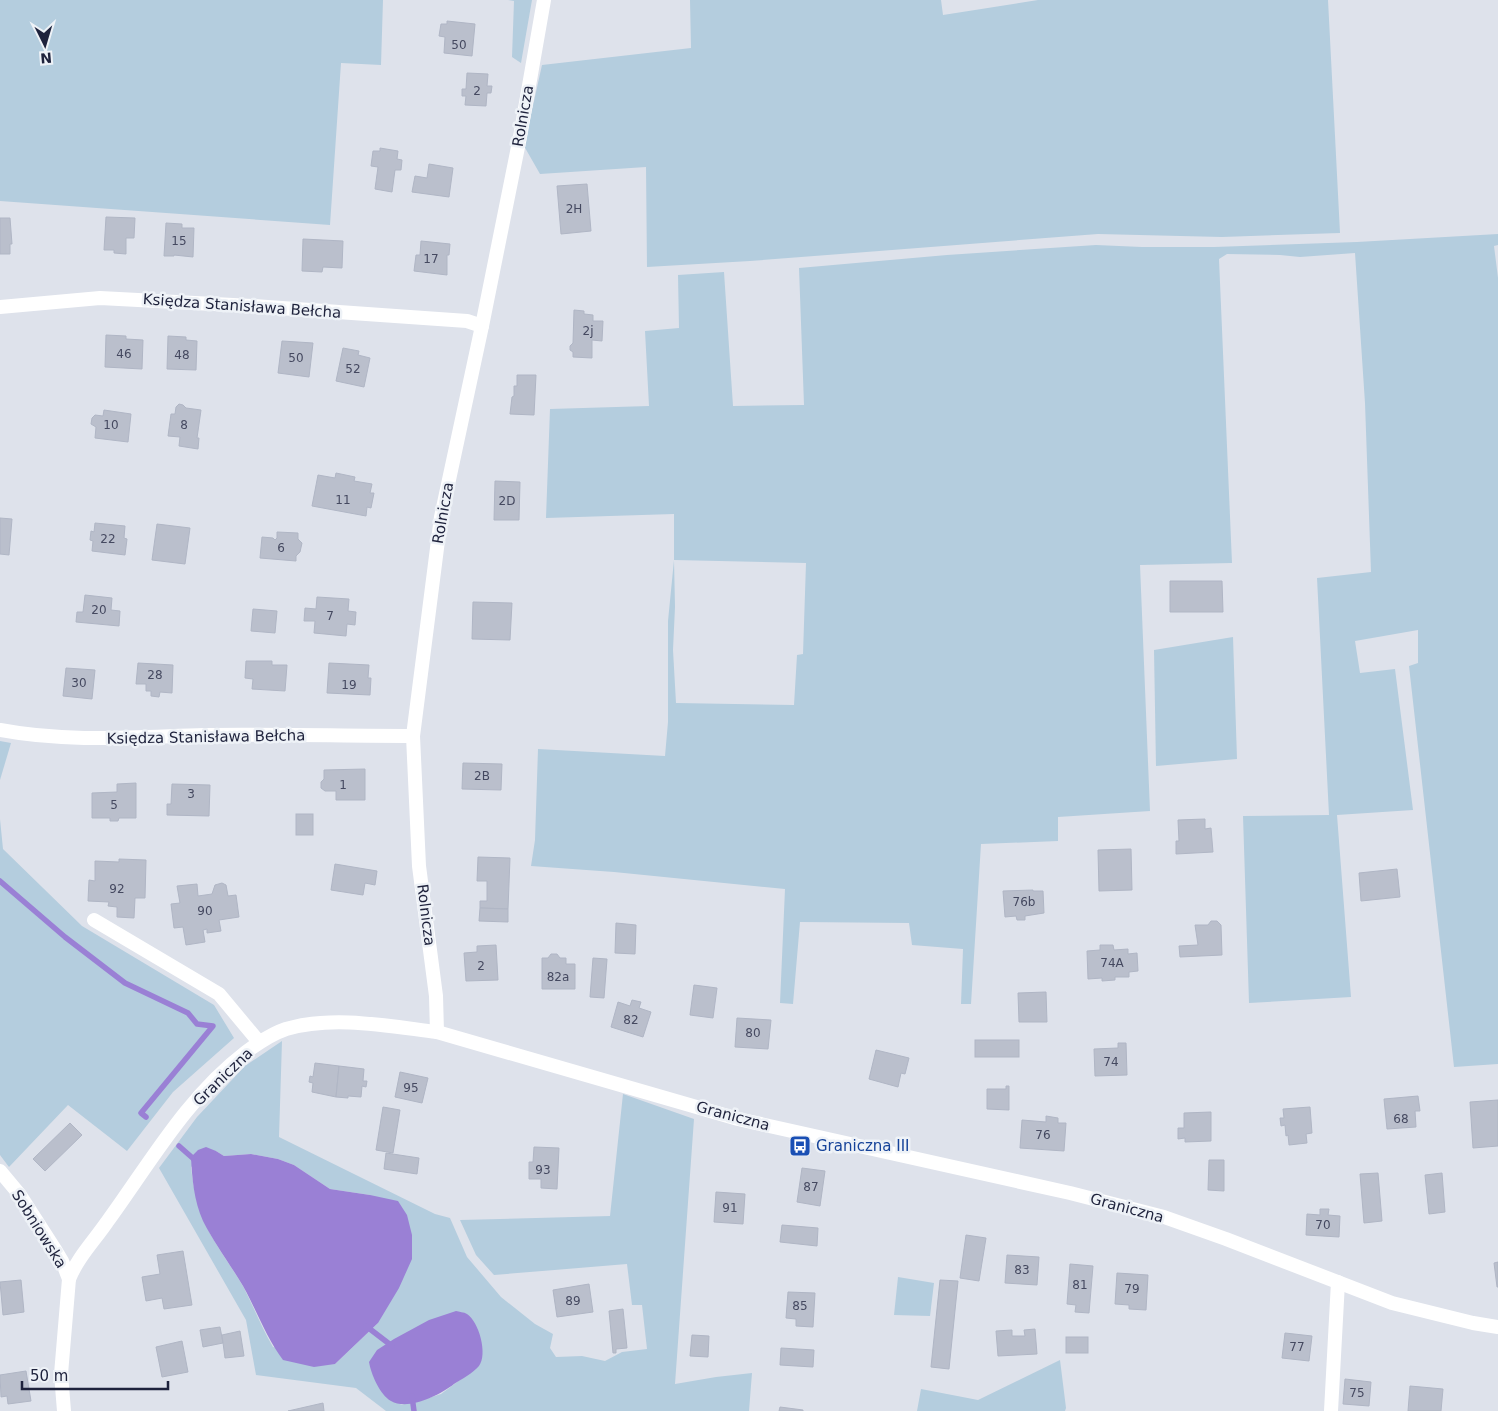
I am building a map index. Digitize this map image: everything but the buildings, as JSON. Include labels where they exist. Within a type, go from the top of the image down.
[{"type":"street","name":"Rolnicza","points":[[437,1032],[436,996],[419,866],[413,736],[441,516],[520,137],[544,0]]},
{"type":"street","name":"Księdza Stanisława Bełcha","points":[[0,307],[100,298],[252,306],[467,321],[482,326]]},
{"type":"street","name":"Księdza Stanisława Bełcha","points":[[0,730],[31,736],[81,739],[206,735],[413,736]]},
{"type":"street","points":[[94,920],[219,994],[259,1042]]},
{"type":"street","name":"Graniczna","points":[[69,1278],[78,1260],[165,1138],[223,1071],[259,1042],[272,1035],[286,1029],[326,1023],[391,1026],[437,1032],[738,1119],[1070,1193],[1164,1217],[1410,1308],[1498,1327]]},
{"type":"street","name":"Sobniowska","points":[[0,1170],[20,1195],[56,1251],[69,1278],[61,1374],[64,1411]]},
{"type":"street","points":[[1331,1411],[1338,1282]]},
{"type":"shaded area","points":[[0,0],[383,0],[381,65],[341,63],[330,225],[0,201]]},
{"type":"shaded area","points":[[508,0],[532,0],[521,63],[512,57],[514,1]]},
{"type":"shaded area","points":[[690,0],[941,0],[943,15],[1038,0],[1328,0],[1340,233],[1222,237],[1098,234],[750,261],[647,267],[646,167],[540,174],[524,146],[542,65],[691,48]]},
{"type":"shaded area","points":[[1498,234],[1498,245],[1494,246],[1498,278],[1498,1064],[1454,1067],[1409,666],[1418,663],[1418,630],[1355,641],[1360,673],[1395,669],[1413,810],[1337,815],[1351,997],[1249,1003],[1243,816],[1329,815],[1317,578],[1371,572],[1365,403],[1355,253],[1300,257],[1227,254],[1219,259],[1232,563],[1140,565],[1150,811],[1058,817],[1058,841],[981,844],[971,1004],[961,1004],[963,949],[912,945],[909,923],[800,922],[793,1004],[780,1003],[785,889],[614,872],[531,866],[535,840],[538,749],[665,756],[668,722],[668,621],[674,560],[674,514],[546,518],[550,409],[649,406],[645,331],[679,328],[678,275],[724,272],[733,406],[804,405],[799,268],[947,255],[1096,245],[1214,247],[1357,242]],"holes":[[[674,560],[806,563],[803,654],[797,655],[794,705],[676,703],[673,650],[675,607]]]},
{"type":"shaded area","points":[[1233,637],[1237,759],[1156,766],[1154,650]]},
{"type":"shaded area","points":[[0,741],[11,743],[0,780]]},
{"type":"shaded area","points":[[0,819],[3,849],[82,926],[214,1005],[234,1038],[173,1092],[127,1151],[68,1105],[9,1167],[0,1155]]},
{"type":"shaded area","points":[[282,1041],[279,1137],[435,1214],[450,1218],[467,1257],[501,1297],[535,1324],[553,1334],[550,1348],[556,1357],[582,1356],[605,1361],[622,1352],[647,1349],[642,1305],[632,1305],[627,1264],[494,1275],[476,1255],[460,1220],[610,1216],[623,1094],[694,1119],[675,1384],[752,1373],[749,1411],[386,1411],[356,1388],[256,1375],[246,1320],[159,1168],[197,1117],[245,1066]],"holes":[[[216,1151],[224,1156],[251,1154],[278,1159],[294,1165],[330,1189],[370,1195],[378,1323],[335,1364],[273,1347],[244,1288],[207,1228],[198,1206],[191,1167]],[[480,1365],[441,1394],[400,1405]]]},
{"type":"shaded area","points":[[206,1147],[224,1156],[251,1154],[278,1159],[294,1165],[330,1189],[398,1201],[407,1215],[412,1235],[412,1259],[399,1288],[378,1323],[335,1364],[314,1367],[283,1360],[272,1342],[243,1286],[203,1221],[197,1206],[191,1157],[198,1150]]},
{"type":"shaded area","points":[[898,1277],[934,1283],[930,1316],[894,1315]]},
{"type":"shaded area","points":[[456,1311],[467,1314],[471,1318],[481,1338],[483,1354],[479,1366],[448,1388],[424,1400],[415,1403],[398,1404],[387,1398],[377,1384],[369,1362],[377,1350],[429,1320]]},
{"type":"shaded area","points":[[1060,1360],[1065,1411],[917,1411],[921,1389],[978,1400]]},
{"type":"waterway","points":[[0,881],[65,937],[125,983],[188,1013],[197,1024],[213,1026],[141,1113],[146,1117]]},
{"type":"waterway","points":[[179,1146],[196,1161]]},
{"type":"waterway","points":[[366,1326],[392,1346]]},
{"type":"waterway","points":[[412,1396],[414,1411]]},
{"type":"place","name":"Graniczna III","points":[[800,1146]]}]
